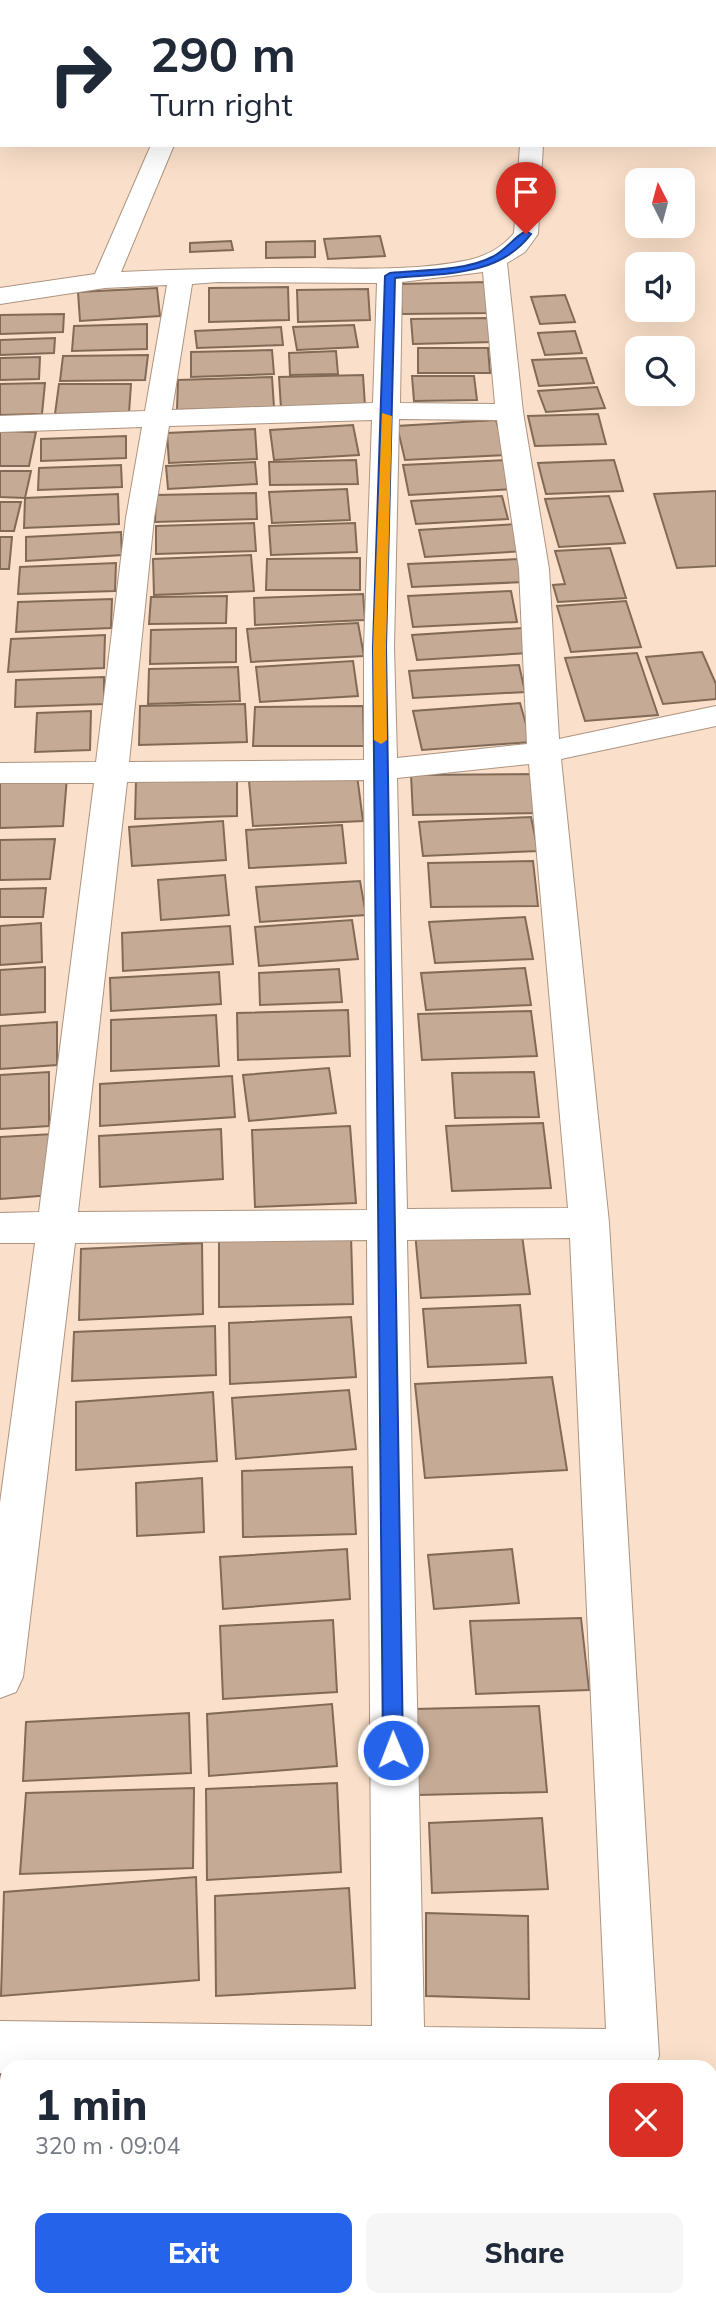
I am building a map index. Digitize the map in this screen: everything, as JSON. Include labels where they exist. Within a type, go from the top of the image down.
[{"type":"street","points":[[105,280],[162,147]]},
{"type":"street","points":[[0,296],[105,280],[390,276],[472,267],[494,261],[516,247],[526,234],[532,147]]},
{"type":"street","points":[[0,2048],[108,2058],[398,2060],[633,2056],[589,1223],[544,752],[534,569],[509,411],[494,261]]},
{"type":"street","points":[[390,276],[379,647],[398,2060]]},
{"type":"street","points":[[0,1677],[57,1228],[139,518],[181,277]]},
{"type":"street","points":[[0,424],[386,411],[509,411]]},
{"type":"street","points":[[0,773],[381,770],[544,752],[716,716]]},
{"type":"street","points":[[0,1228],[589,1223]]},
{"type":"building","points":[[380,236],[385,256],[328,259],[324,239]]},
{"type":"building","points":[[231,241],[233,250],[190,252],[190,243]]},
{"type":"building","points":[[315,241],[315,257],[266,258],[266,242]]},
{"type":"building","points":[[488,282],[493,313],[402,314],[399,284]]},
{"type":"building","points":[[288,287],[289,320],[209,322],[209,288]]},
{"type":"building","points":[[157,288],[160,316],[80,321],[78,292]]},
{"type":"building","points":[[368,289],[370,320],[298,322],[297,290]]},
{"type":"building","points":[[565,295],[575,322],[540,324],[531,297]]},
{"type":"building","points":[[64,314],[63,332],[0,334],[0,315]]},
{"type":"building","points":[[489,318],[493,342],[413,344],[411,319]]},
{"type":"building","points":[[147,324],[147,349],[72,351],[74,326]]},
{"type":"building","points":[[354,325],[358,347],[297,350],[293,327]]},
{"type":"building","points":[[281,327],[283,345],[197,348],[195,331]]},
{"type":"building","points":[[575,331],[582,353],[545,355],[538,333]]},
{"type":"building","points":[[55,338],[54,353],[0,355],[0,340]]},
{"type":"building","points":[[418,348],[488,348],[490,373],[418,373]]},
{"type":"building","points":[[272,350],[274,374],[191,377],[191,352]]},
{"type":"building","points":[[336,351],[338,374],[290,375],[289,353]]},
{"type":"building","points":[[148,355],[145,380],[60,381],[63,356]]},
{"type":"building","points":[[40,357],[39,379],[0,380],[0,358]]},
{"type":"building","points":[[586,358],[594,383],[539,386],[532,360]]},
{"type":"building","points":[[363,375],[365,406],[281,408],[279,377]]},
{"type":"building","points":[[412,376],[474,376],[477,400],[414,401]]},
{"type":"building","points":[[272,377],[274,407],[177,410],[178,380]]},
{"type":"building","points":[[45,383],[42,414],[0,415],[0,384]]},
{"type":"building","points":[[59,384],[131,384],[129,413],[55,414]]},
{"type":"building","points":[[597,387],[605,408],[546,412],[538,391]]},
{"type":"building","points":[[598,414],[606,444],[535,446],[528,416]]},
{"type":"building","points":[[496,420],[506,455],[405,460],[397,426]]},
{"type":"building","points":[[353,425],[359,455],[274,460],[270,430]]},
{"type":"building","points":[[255,429],[257,459],[169,463],[167,433]]},
{"type":"building","points":[[0,431],[36,432],[29,466],[0,466]]},
{"type":"building","points":[[126,436],[126,458],[41,461],[41,439]]},
{"type":"building","points":[[356,460],[358,484],[270,485],[269,462]]},
{"type":"building","points":[[507,460],[515,489],[409,495],[403,465]]},
{"type":"building","points":[[614,460],[623,491],[546,494],[538,463]]},
{"type":"building","points":[[255,462],[257,484],[168,489],[166,466]]},
{"type":"building","points":[[121,465],[122,487],[38,490],[39,468]]},
{"type":"building","points":[[0,471],[31,471],[25,498],[0,497]]},
{"type":"building","points":[[347,489],[350,520],[272,523],[269,492]]},
{"type":"building","points":[[716,491],[716,566],[677,568],[654,494]]},
{"type":"building","points":[[256,493],[257,519],[155,522],[156,495]]},
{"type":"building","points":[[118,494],[119,524],[24,528],[25,498]]},
{"type":"building","points":[[502,496],[508,519],[416,524],[411,501]]},
{"type":"building","points":[[609,496],[625,543],[559,547],[545,499]]},
{"type":"building","points":[[0,502],[21,502],[14,531],[0,531]]},
{"type":"building","points":[[254,523],[256,551],[156,554],[156,526]]},
{"type":"building","points":[[355,523],[357,552],[271,555],[269,526]]},
{"type":"building","points":[[518,524],[526,551],[425,557],[419,530]]},
{"type":"building","points":[[121,532],[122,555],[26,561],[26,537]]},
{"type":"building","points":[[0,537],[12,537],[9,569],[0,569]]},
{"type":"building","points":[[610,548],[626,598],[558,602],[553,585],[565,584],[555,551]]},
{"type":"building","points":[[251,555],[254,591],[154,595],[153,559]]},
{"type":"building","points":[[360,558],[360,590],[266,590],[267,559]]},
{"type":"building","points":[[519,559],[524,582],[412,587],[408,564]]},
{"type":"building","points":[[116,563],[115,591],[18,594],[20,567]]},
{"type":"building","points":[[511,591],[517,622],[413,627],[408,596]]},
{"type":"building","points":[[363,594],[365,620],[255,625],[254,598]]},
{"type":"building","points":[[227,596],[226,623],[149,624],[151,597]]},
{"type":"building","points":[[112,599],[111,628],[16,632],[18,602]]},
{"type":"building","points":[[626,601],[641,647],[571,652],[557,606]]},
{"type":"building","points":[[358,623],[364,656],[251,662],[247,629]]},
{"type":"building","points":[[236,628],[236,662],[150,664],[151,630]]},
{"type":"building","points":[[522,628],[528,653],[417,660],[412,635]]},
{"type":"building","points":[[105,635],[104,668],[8,672],[11,639]]},
{"type":"building","points":[[702,652],[716,684],[716,699],[663,704],[646,657]]},
{"type":"building","points":[[637,653],[658,715],[585,721],[565,658]]},
{"type":"building","points":[[353,661],[358,696],[260,702],[256,667]]},
{"type":"building","points":[[519,665],[525,692],[413,698],[409,671]]},
{"type":"building","points":[[238,667],[240,701],[148,704],[149,669]]},
{"type":"building","points":[[104,677],[104,704],[15,707],[16,680]]},
{"type":"building","points":[[520,703],[531,742],[422,750],[413,711]]},
{"type":"building","points":[[245,704],[247,742],[139,745],[140,706]]},
{"type":"building","points":[[363,706],[364,746],[253,746],[255,707]]},
{"type":"building","points":[[91,711],[90,750],[35,752],[37,713]]},
{"type":"building","points":[[537,774],[542,813],[413,815],[411,775]]},
{"type":"building","points":[[357,775],[363,821],[253,826],[249,781]]},
{"type":"building","points":[[67,777],[63,826],[0,828],[0,778]]},
{"type":"building","points":[[237,777],[237,816],[135,819],[136,780]]},
{"type":"building","points":[[531,817],[538,851],[423,856],[419,822]]},
{"type":"building","points":[[223,821],[226,860],[132,866],[129,827]]},
{"type":"building","points":[[342,825],[346,863],[249,868],[246,830]]},
{"type":"building","points":[[55,839],[50,879],[0,880],[0,840]]},
{"type":"building","points":[[533,861],[538,906],[431,907],[428,863]]},
{"type":"building","points":[[225,875],[229,915],[161,920],[158,880]]},
{"type":"building","points":[[360,881],[366,915],[260,922],[256,887]]},
{"type":"building","points":[[46,888],[43,917],[0,917],[0,889]]},
{"type":"building","points":[[525,917],[533,959],[435,963],[429,922]]},
{"type":"building","points":[[352,920],[358,959],[259,966],[255,927]]},
{"type":"building","points":[[41,923],[42,962],[0,965],[0,926]]},
{"type":"building","points":[[230,926],[233,964],[123,971],[122,933]]},
{"type":"building","points":[[45,967],[45,1012],[0,1015],[0,970]]},
{"type":"building","points":[[525,968],[531,1005],[426,1010],[421,973]]},
{"type":"building","points":[[339,969],[342,1002],[260,1005],[259,973]]},
{"type":"building","points":[[219,972],[221,1004],[111,1011],[110,978]]},
{"type":"building","points":[[348,1010],[350,1056],[238,1060],[237,1013]]},
{"type":"building","points":[[531,1011],[537,1056],[422,1060],[418,1014]]},
{"type":"building","points":[[216,1015],[219,1066],[111,1071],[111,1020]]},
{"type":"building","points":[[57,1022],[57,1065],[0,1069],[0,1026]]},
{"type":"building","points":[[329,1068],[336,1113],[249,1121],[243,1075]]},
{"type":"building","points":[[49,1072],[49,1126],[0,1129],[0,1075]]},
{"type":"building","points":[[534,1072],[539,1117],[455,1118],[452,1073]]},
{"type":"building","points":[[232,1076],[235,1117],[100,1126],[100,1084]]},
{"type":"building","points":[[543,1123],[551,1188],[452,1191],[446,1126]]},
{"type":"building","points":[[350,1126],[356,1203],[255,1207],[252,1130]]},
{"type":"building","points":[[221,1129],[223,1179],[100,1187],[99,1136]]},
{"type":"building","points":[[53,1134],[52,1195],[0,1199],[0,1137]]},
{"type":"building","points":[[521,1228],[530,1294],[421,1298],[415,1232]]},
{"type":"building","points":[[351,1235],[353,1304],[219,1307],[219,1239]]},
{"type":"building","points":[[202,1243],[203,1314],[79,1320],[81,1249]]},
{"type":"building","points":[[520,1305],[526,1363],[428,1367],[423,1309]]},
{"type":"building","points":[[351,1317],[356,1377],[230,1384],[229,1323]]},
{"type":"building","points":[[215,1326],[216,1375],[72,1381],[74,1332]]},
{"type":"building","points":[[552,1377],[567,1470],[425,1478],[415,1384]]},
{"type":"building","points":[[349,1390],[356,1449],[236,1459],[232,1398]]},
{"type":"building","points":[[213,1392],[217,1461],[76,1470],[76,1402]]},
{"type":"building","points":[[352,1467],[356,1534],[243,1537],[242,1471]]},
{"type":"building","points":[[202,1478],[204,1532],[137,1536],[136,1483]]},
{"type":"building","points":[[347,1549],[350,1599],[223,1609],[220,1557]]},
{"type":"building","points":[[512,1549],[519,1603],[434,1609],[428,1555]]},
{"type":"building","points":[[581,1618],[589,1690],[476,1694],[470,1621]]},
{"type":"building","points":[[333,1620],[337,1692],[223,1699],[220,1626]]},
{"type":"building","points":[[332,1704],[337,1766],[209,1776],[207,1714]]},
{"type":"building","points":[[539,1706],[547,1792],[418,1795],[414,1709]]},
{"type":"building","points":[[189,1713],[191,1773],[23,1781],[26,1722]]},
{"type":"building","points":[[337,1783],[341,1872],[207,1880],[206,1789]]},
{"type":"building","points":[[194,1788],[193,1868],[20,1874],[26,1793]]},
{"type":"building","points":[[542,1818],[548,1889],[432,1893],[429,1823]]},
{"type":"building","points":[[196,1877],[199,1980],[1,1996],[4,1892]]},
{"type":"building","points":[[349,1888],[355,1988],[216,1996],[215,1896]]},
{"type":"building","points":[[426,1913],[528,1916],[529,1999],[426,1996]]},
{"type":"slow traffic","points":[[381,740],[379,647],[386,416]]},
{"type":"route","points":[[393,1750],[379,647],[390,276],[472,267],[494,261],[516,247],[526,234]]}]
